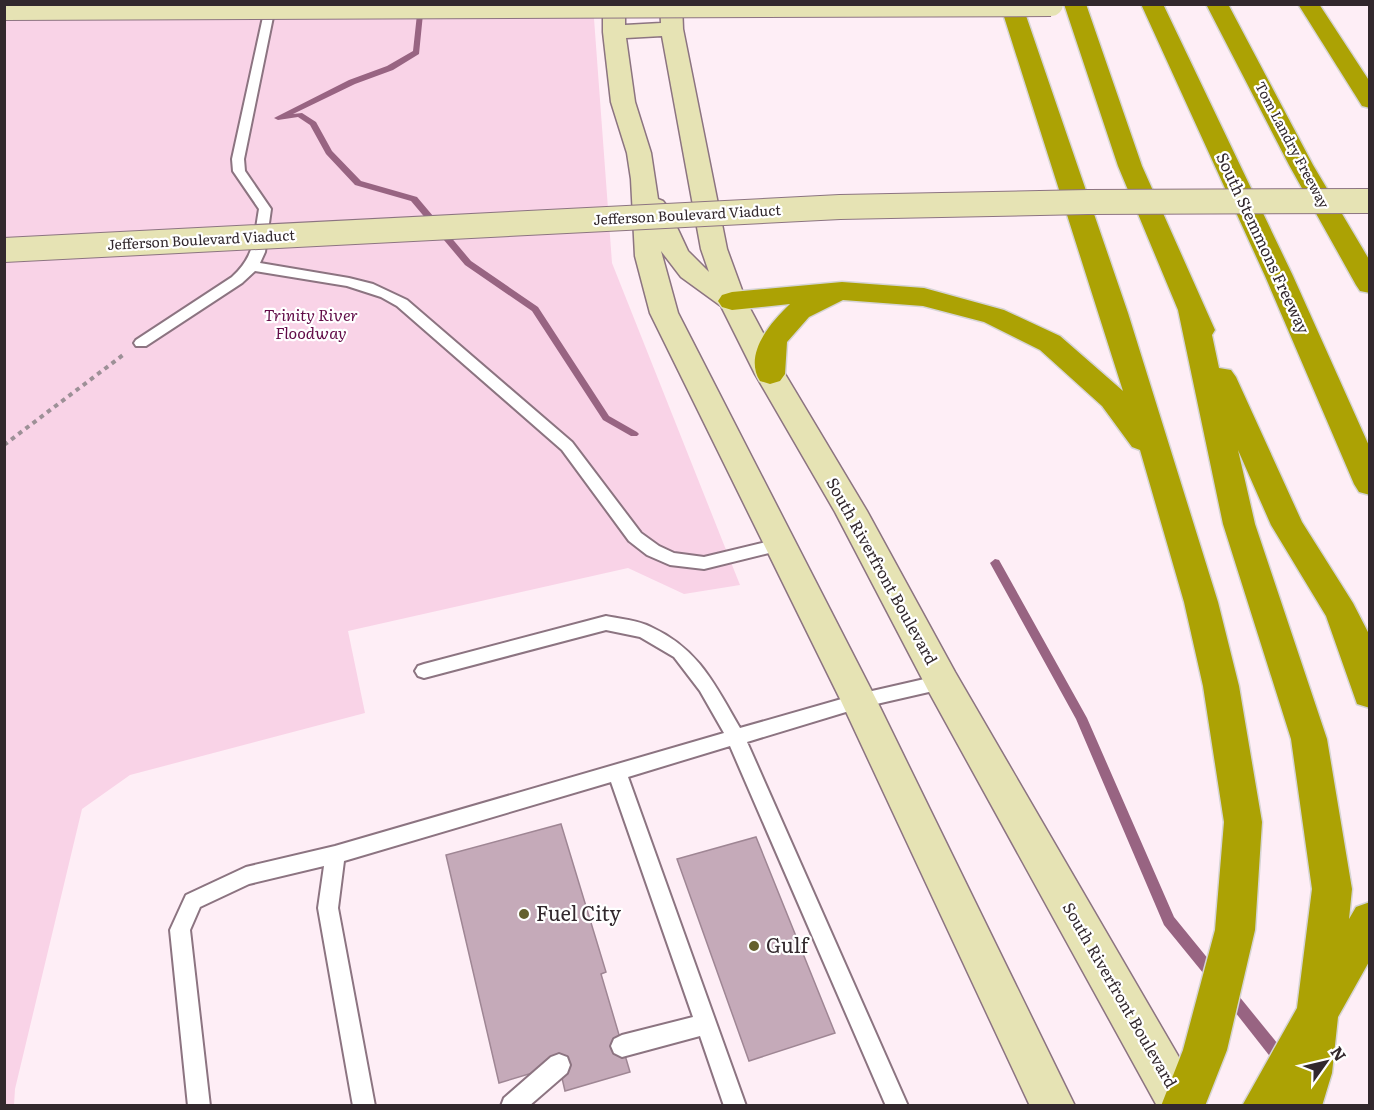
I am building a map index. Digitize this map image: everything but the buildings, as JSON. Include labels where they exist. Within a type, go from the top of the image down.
[{"type":"highway","points":[[1011,4],[1114,313],[1201,602],[1221,686],[1243,822],[1235,930],[1205,1050],[1183,1106]]},
{"type":"highway","points":[[1075,4],[1130,166],[1287,525],[1361,648],[1370,693]]},
{"type":"highway","name":"South Stemmons Freeway","points":[[1152,4],[1279,276],[1370,484]]},
{"type":"highway","name":"Tom Landry Freeway","points":[[1217,4],[1301,165],[1370,285]]},
{"type":"highway","points":[[1308,4],[1370,101]]},
{"type":"highway","points":[[732,301],[842,291],[924,297],[994,316],[1050,343],[1113,399],[1156,456]]},
{"type":"highway","points":[[770,374],[773,340],[800,311],[842,291]]},
{"type":"highway","points":[[1192,310],[1239,524],[1309,739],[1332,889],[1310,1073],[1300,1106]]},
{"type":"highway","points":[[1264,1106],[1370,920]]},
{"type":"main road","points":[[614,4],[614,32],[623,102],[639,153],[644,179],[648,256],[664,313],[859,701],[1053,1106]]},
{"type":"main road","points":[[4,8],[1051,4]]},
{"type":"main road","points":[[614,32],[671,17]]},
{"type":"main road","name":"South Riverfront Boulevard","points":[[671,17],[714,249],[732,301],[770,374],[851,511],[942,682],[1183,1106]]},
{"type":"main road","points":[[644,179],[672,251],[694,278],[732,301]]},
{"type":"main road","name":"Jefferson Boulevard Viaduct","points":[[4,250],[840,207],[1088,202],[1370,201]]},
{"type":"lane","points":[[141,343],[237,280],[252,267],[258,252],[265,209],[239,171],[238,159],[268,17],[274,4]]},
{"type":"lane","points":[[252,267],[351,283],[389,295],[402,303],[567,446],[635,537],[649,550],[669,561],[692,564],[711,562],[779,545]]},
{"type":"lane","points":[[424,671],[606,622],[644,631],[680,652],[706,686],[735,736],[897,1106]]},
{"type":"lane","points":[[199,1106],[180,930],[193,901],[246,876],[335,855],[859,701],[942,682]]},
{"type":"lane","points":[[616,771],[735,1106]]},
{"type":"lane","points":[[335,855],[328,908],[364,1106]]},
{"type":"lane","points":[[622,1046],[706,1024]]},
{"type":"lane","points":[[512,1106],[559,1065]]},
{"type":"path","points":[[4,445],[41,415],[141,343]]},
{"type":"green space","name":"Trinity River Floodway","points":[[5,5],[593,5],[612,263],[740,585],[684,594],[628,568],[348,631],[365,713],[130,775],[82,809],[15,1089],[14,1105],[5,1106]]},
{"type":"waterway","points":[[286,114],[352,82],[390,68],[416,52],[421,5]]},
{"type":"waterway","points":[[278,118],[299,115],[313,124],[329,152],[358,183],[414,199],[468,263],[535,309],[606,418],[634,434]]},
{"type":"waterway","points":[[995,563],[1081,718],[1169,921],[1213,975]]},
{"type":"waterway","points":[[1229,994],[1281,1059]]},
{"type":"place","name":"Fuel City","points":[[524,914]]},
{"type":"place","name":"Gulf","points":[[754,946]]}]
